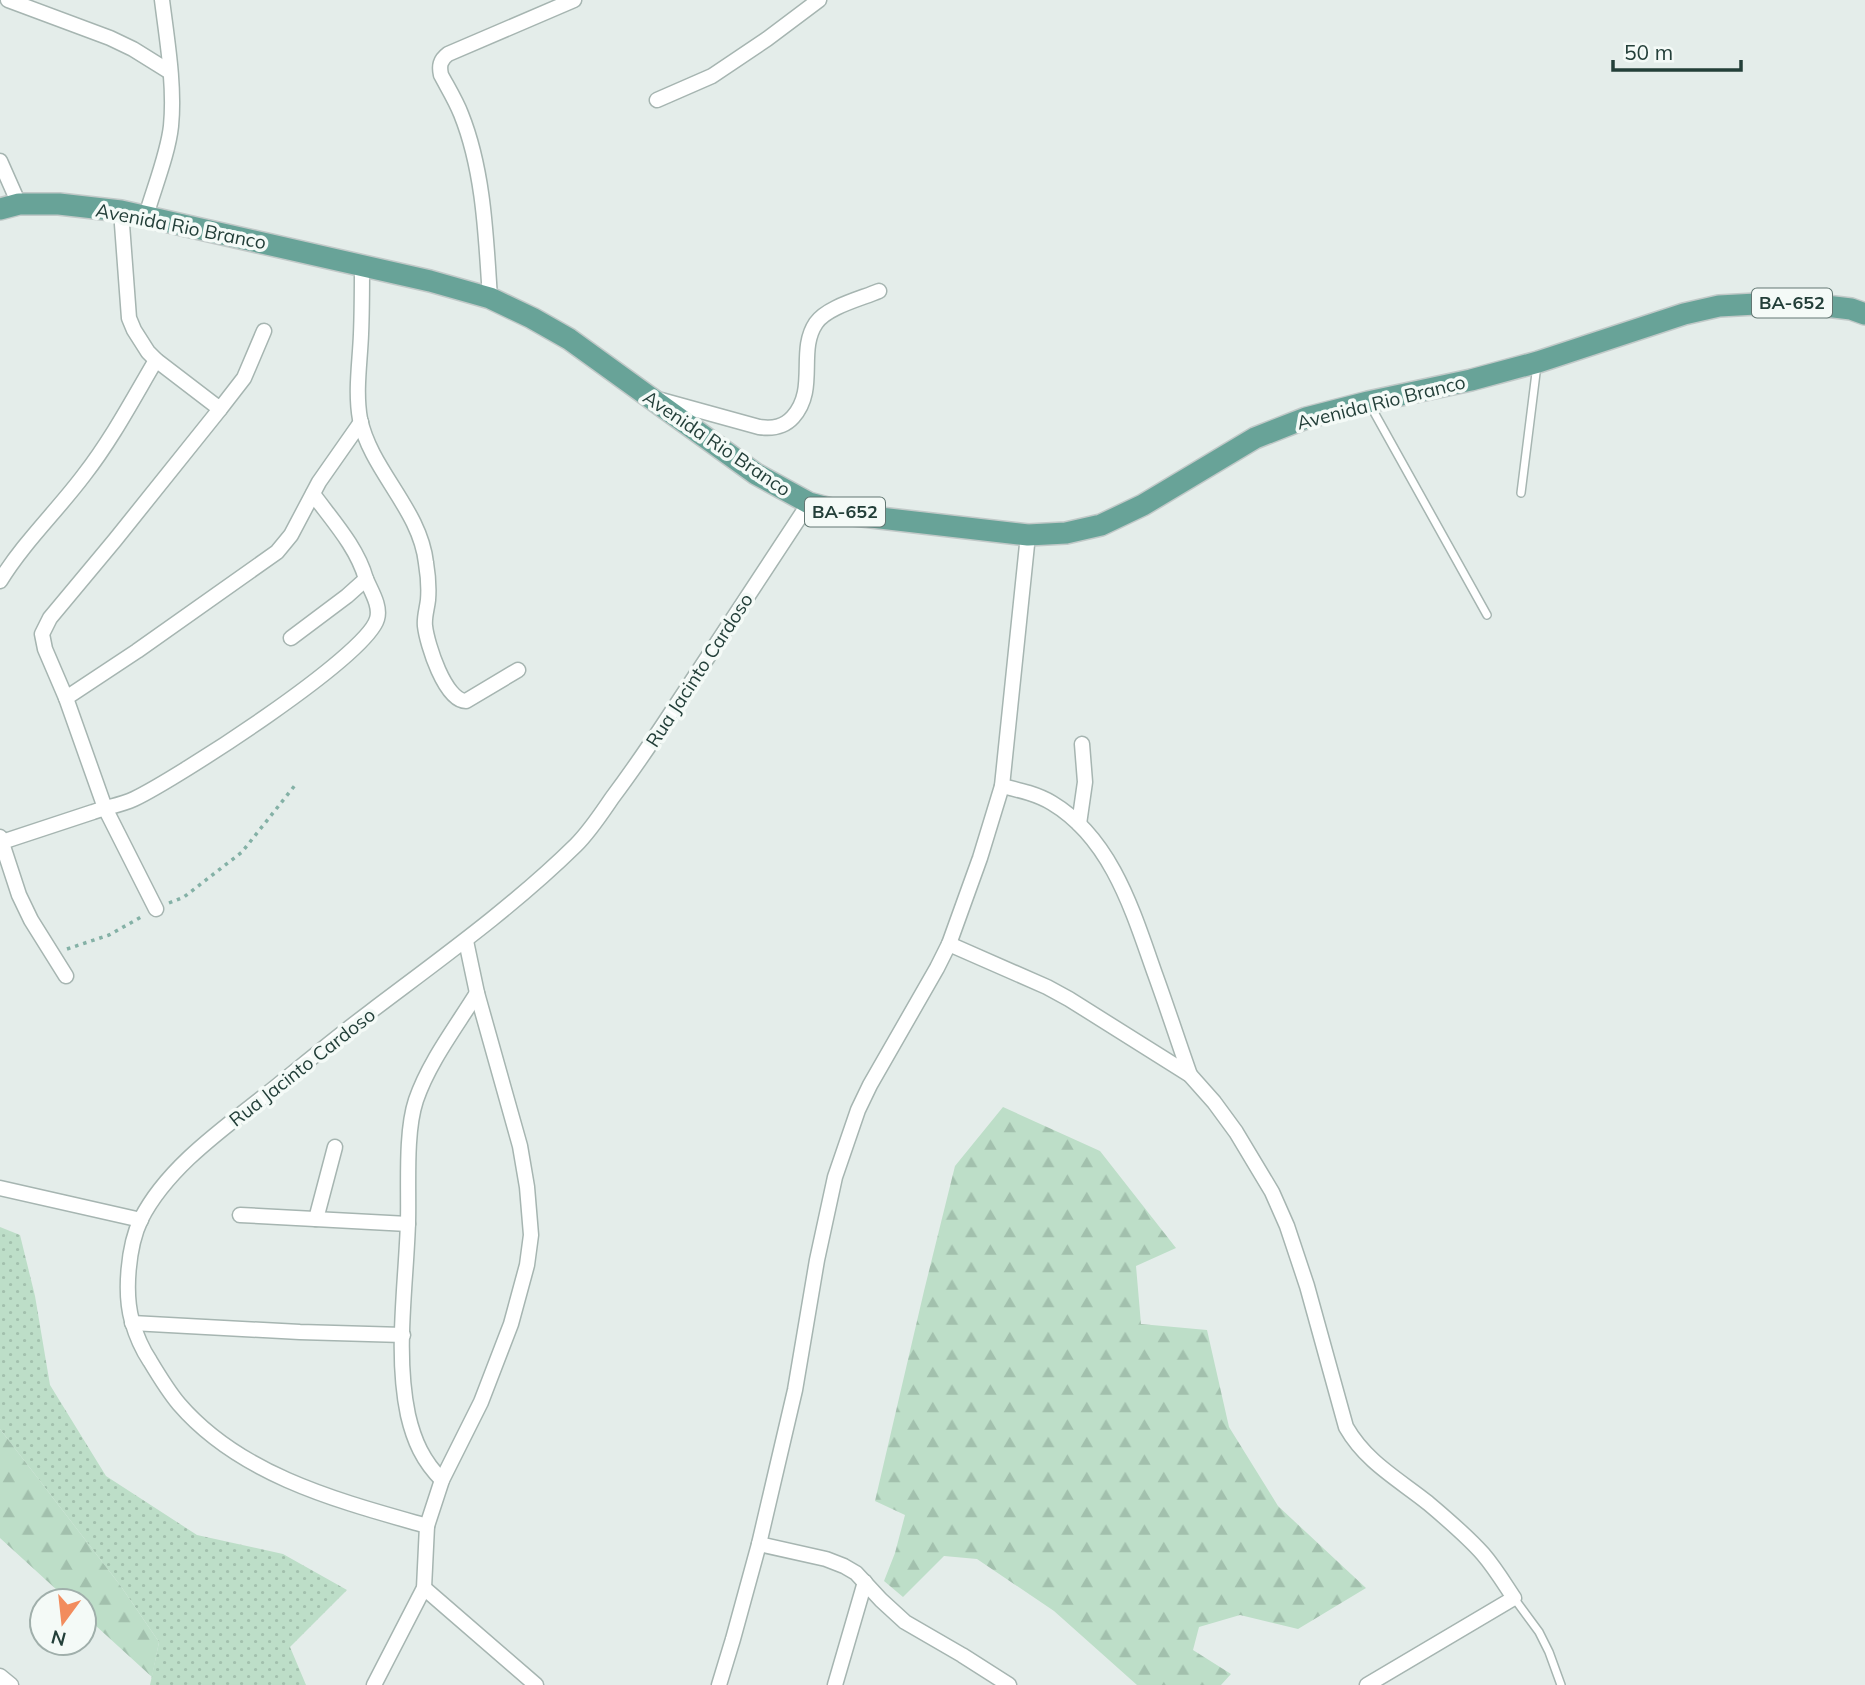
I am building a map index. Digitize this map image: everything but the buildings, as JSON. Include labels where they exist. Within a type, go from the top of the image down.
[{"type":"main road","name":"Avenida Rio Branco","points":[[10,207],[60,204],[121,211],[430,281],[490,298],[569,339],[756,474],[809,503],[854,515],[1028,535],[1066,533],[1101,524],[1143,505],[1255,438],[1306,418],[1538,362],[1684,314],[1719,306],[1792,302],[1851,309],[1865,314]]},
{"type":"street","points":[[8,0],[110,38],[170,72]]},
{"type":"street","points":[[146,216],[171,126],[170,72],[162,0]]},
{"type":"street","points":[[490,298],[479,181],[461,115],[440,69],[441,62],[449,54],[574,0]]},
{"type":"street","points":[[657,100],[712,76],[819,0]]},
{"type":"street","points":[[0,161],[10,207]]},
{"type":"street","points":[[121,211],[130,318],[139,340],[156,360],[220,409]]},
{"type":"street","points":[[362,265],[357,398],[361,422],[370,445],[415,527],[426,559],[427,636],[443,679],[453,695],[466,701],[518,670]]},
{"type":"street","points":[[646,395],[759,427],[779,427],[790,421],[803,402],[809,342],[815,324],[832,310],[878,291]]},
{"type":"street","points":[[156,909],[105,808],[66,698],[45,649],[42,634],[44,627],[244,377],[264,331]]},
{"type":"street","points":[[0,581],[45,520],[84,476],[111,437],[156,360]]},
{"type":"street","points":[[66,698],[268,560],[291,535],[328,468],[361,422]]},
{"type":"street","points":[[66,976],[31,920],[19,895],[1,840],[131,800],[148,791],[239,735],[308,685],[368,636],[376,623],[379,610],[364,570],[350,544],[313,494]]},
{"type":"street","name":"Rua Jacinto Cardoso","points":[[427,1526],[315,1491],[250,1463],[212,1437],[177,1402],[143,1350],[129,1308],[130,1261],[141,1220],[159,1192],[178,1170],[212,1138],[367,1015],[466,941],[579,842],[636,765],[809,503]]},
{"type":"street","points":[[719,1685],[759,1544],[795,1390],[817,1260],[835,1177],[850,1130],[870,1084],[949,944],[1002,786],[1028,535]]},
{"type":"street","points":[[291,638],[366,579]]},
{"type":"street","points":[[1079,824],[1085,782],[1082,744]]},
{"type":"street","points":[[1002,786],[1050,801],[1079,824],[1110,865],[1134,914],[1190,1075]]},
{"type":"street","points":[[374,1685],[424,1588],[427,1526],[442,1480],[481,1402],[511,1324],[527,1265],[531,1235],[520,1146],[477,993],[466,941]]},
{"type":"street","points":[[949,944],[1047,987],[1190,1075],[1214,1102],[1236,1132],[1272,1192],[1307,1286],[1340,1409],[1356,1444],[1468,1539],[1493,1567],[1514,1598],[1367,1685]]},
{"type":"street","points":[[442,1480],[425,1461],[414,1437],[404,1388],[403,1335],[410,1123],[416,1100],[438,1054],[477,993]]},
{"type":"street","points":[[316,1219],[335,1147]]},
{"type":"street","points":[[0,1188],[141,1220]]},
{"type":"street","points":[[240,1215],[408,1224]]},
{"type":"street","points":[[132,1323],[403,1335]]},
{"type":"street","points":[[759,1544],[826,1559],[844,1566],[856,1573],[881,1601],[905,1622],[962,1654],[1009,1685]]},
{"type":"street","points":[[835,1685],[865,1582]]},
{"type":"street","points":[[424,1588],[536,1685]]},
{"type":"street","points":[[0,1676],[11,1685]]},
{"type":"lane","points":[[1521,493],[1538,362]]},
{"type":"lane","points":[[1368,402],[1487,615]]},
{"type":"lane","points":[[1514,1598],[1539,1632],[1561,1685]]},
{"type":"path","points":[[51,954],[109,935],[184,897],[242,852],[296,784]]},
{"type":"green space","points":[[1003,1107],[1100,1151],[1176,1248],[1136,1266],[1141,1324],[1207,1330],[1229,1427],[1278,1506],[1366,1588],[1298,1629],[1240,1615],[1199,1627],[1193,1650],[1231,1674],[1221,1685],[1137,1685],[1054,1611],[977,1559],[944,1556],[903,1597],[884,1581],[905,1515],[875,1501],[955,1166]]},
{"type":"green space","points":[[0,1227],[20,1235],[35,1296],[50,1385],[106,1476],[197,1535],[283,1554],[347,1590],[290,1647],[306,1685],[150,1685],[159,1642],[120,1585],[0,1429]]},
{"type":"green space","points":[[0,1429],[120,1585],[159,1642],[152,1677],[98,1628],[98,1587],[54,1587],[0,1538]]}]
